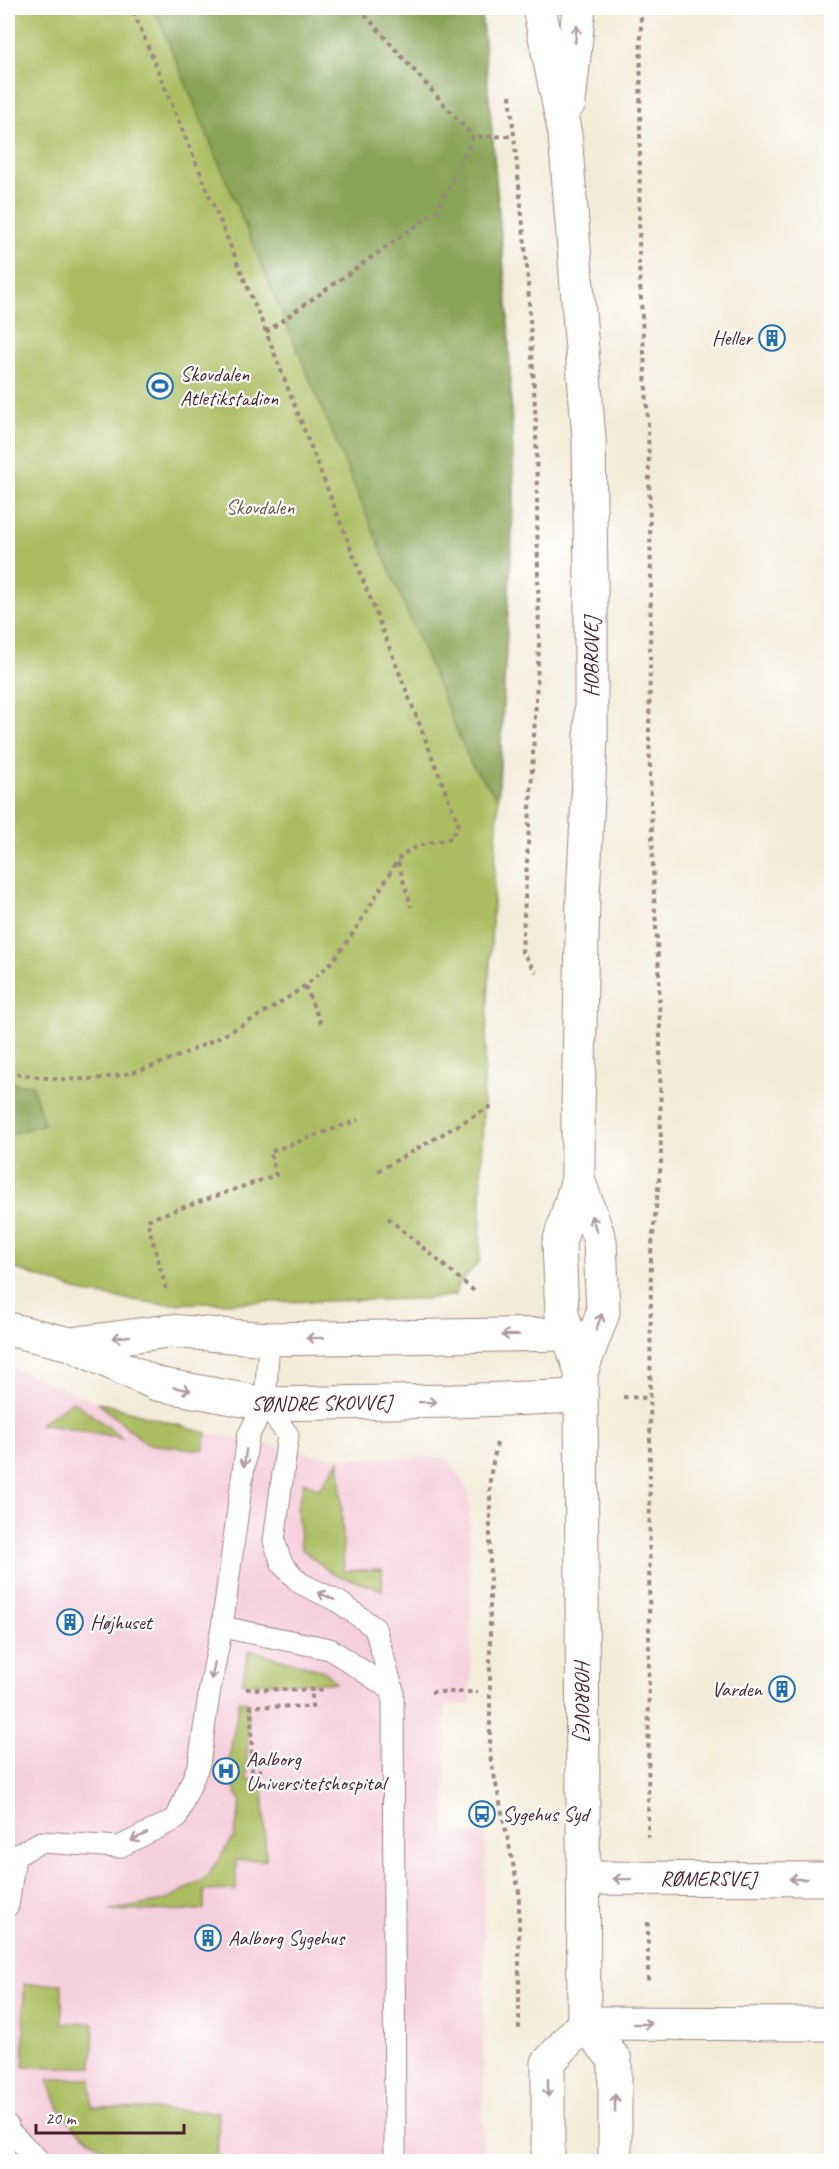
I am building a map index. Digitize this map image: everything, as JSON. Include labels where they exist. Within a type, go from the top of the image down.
[{"type":"main road","name":"HOBROVEJ","points":[[539,8],[565,134],[589,439],[591,738],[583,896],[578,1179],[559,1243],[562,1315],[581,1384],[584,2023]]},
{"type":"main road","name":"HOBROVEJ","points":[[565,134],[579,8]]},
{"type":"main road","name":"HOBROVEJ","points":[[578,1179],[600,1241],[603,1313],[581,1384]]},
{"type":"main road","name":"SØNDRE SKOVVEJ","points":[[8,1329],[70,1344],[157,1384],[265,1404],[453,1401],[581,1384]]},
{"type":"main road","name":"SØNDRE SKOVVEJ","points":[[70,1344],[169,1331],[269,1339],[568,1334]]},
{"type":"main road","name":"RØMERSVEJ","points":[[584,1878],[831,1879]]},
{"type":"main road","points":[[584,2023],[615,2060],[615,2162]]},
{"type":"main road","points":[[548,2162],[548,2062],[584,2023],[831,2024]]},
{"type":"lane","points":[[8,1906],[15,1856],[41,1842],[119,1847],[176,1820],[199,1764],[222,1627],[248,1436],[265,1404],[269,1339]]},
{"type":"lane","points":[[265,1404],[288,1435],[274,1541],[282,1564],[300,1583],[339,1602],[375,1628],[393,1691],[395,2162]]},
{"type":"lane","points":[[222,1627],[330,1649],[393,1691]]},
{"type":"lane","points":[[8,2126],[8,2130],[41,2162]]},
{"type":"path","points":[[8,1072],[51,1079],[129,1074],[191,1050],[258,1015],[305,986],[334,959],[402,854],[424,844],[452,838],[458,823],[267,332],[132,8]]},
{"type":"path","points":[[359,8],[473,137],[514,136]]},
{"type":"path","points":[[641,8],[639,265],[648,424],[651,578],[649,738],[654,897],[660,971],[661,1140],[661,1163],[651,1253],[648,2024]]},
{"type":"path","points":[[510,90],[527,266],[536,425],[539,645],[522,952],[541,980]]},
{"type":"path","points":[[267,332],[437,211],[473,137]]},
{"type":"path","points":[[398,861],[411,907]]},
{"type":"path","points":[[305,986],[321,1024]]},
{"type":"path","points":[[378,1171],[495,1104]]},
{"type":"path","points":[[167,1291],[147,1220],[276,1175],[270,1152],[358,1120]]},
{"type":"path","points":[[388,1218],[474,1292]]},
{"type":"path","points":[[490,1477],[490,1756],[519,1892],[519,2032]]},
{"type":"path","points":[[210,1688],[331,1690]]},
{"type":"path","points":[[262,1770],[252,1771],[251,1706],[312,1707],[312,1690]]},
{"type":"path","points":[[422,1692],[478,1692]]},
{"type":"shaded area","name":"Aalborg Universitetshospital","points":[[8,1366],[97,1402],[207,1433],[340,1459],[447,1457],[469,1492],[471,1704],[445,1706],[446,1835],[485,1833],[482,2161],[8,2161]]},
{"type":"green space","name":"Skovdalen","points":[[8,8],[481,8],[508,315],[514,493],[483,1099],[480,1261],[457,1286],[456,1295],[426,1299],[160,1304],[84,1293],[8,1266]]},
{"type":"green space","points":[[154,8],[481,8],[508,315],[514,493],[498,799],[471,764]]},
{"type":"green space","points":[[8,1083],[32,1085],[44,1124],[8,1135]]},
{"type":"green space","points":[[73,1401],[123,1438],[40,1424]]},
{"type":"green space","points":[[97,1402],[207,1433],[203,1450],[147,1444]]},
{"type":"green space","points":[[340,1459],[344,1571],[382,1569],[382,1590],[331,1573],[301,1548],[297,1510],[304,1482],[319,1489]]},
{"type":"green space","points":[[249,1650],[324,1671],[336,1683],[242,1683]]},
{"type":"green space","points":[[239,1701],[248,1702],[247,1780],[263,1781],[266,1860],[236,1860],[236,1890],[204,1891],[204,1910],[108,1911],[164,1901],[205,1879],[234,1837],[241,1803],[227,1771]]},
{"type":"green space","points":[[24,1984],[62,1984],[62,2023],[94,2023],[92,2067],[24,2067]]},
{"type":"green space","points":[[48,2079],[91,2079],[92,2107],[219,2112],[217,2161],[127,2161],[113,2156],[74,2127],[58,2107]]},
{"type":"place","name":"Heller","points":[[772,338]]},
{"type":"place","name":"Skovdalen Atletikstadion","points":[[160,386]]},
{"type":"place","name":"Højhuset","points":[[70,1622]]},
{"type":"place","name":"Varden","points":[[782,1689]]},
{"type":"place","name":"Aalborg Universitetshospital","points":[[226,1771]]},
{"type":"place","name":"Sygehus Syd","points":[[482,1814]]},
{"type":"place","name":"Aalborg Sygehus","points":[[208,1938]]}]
